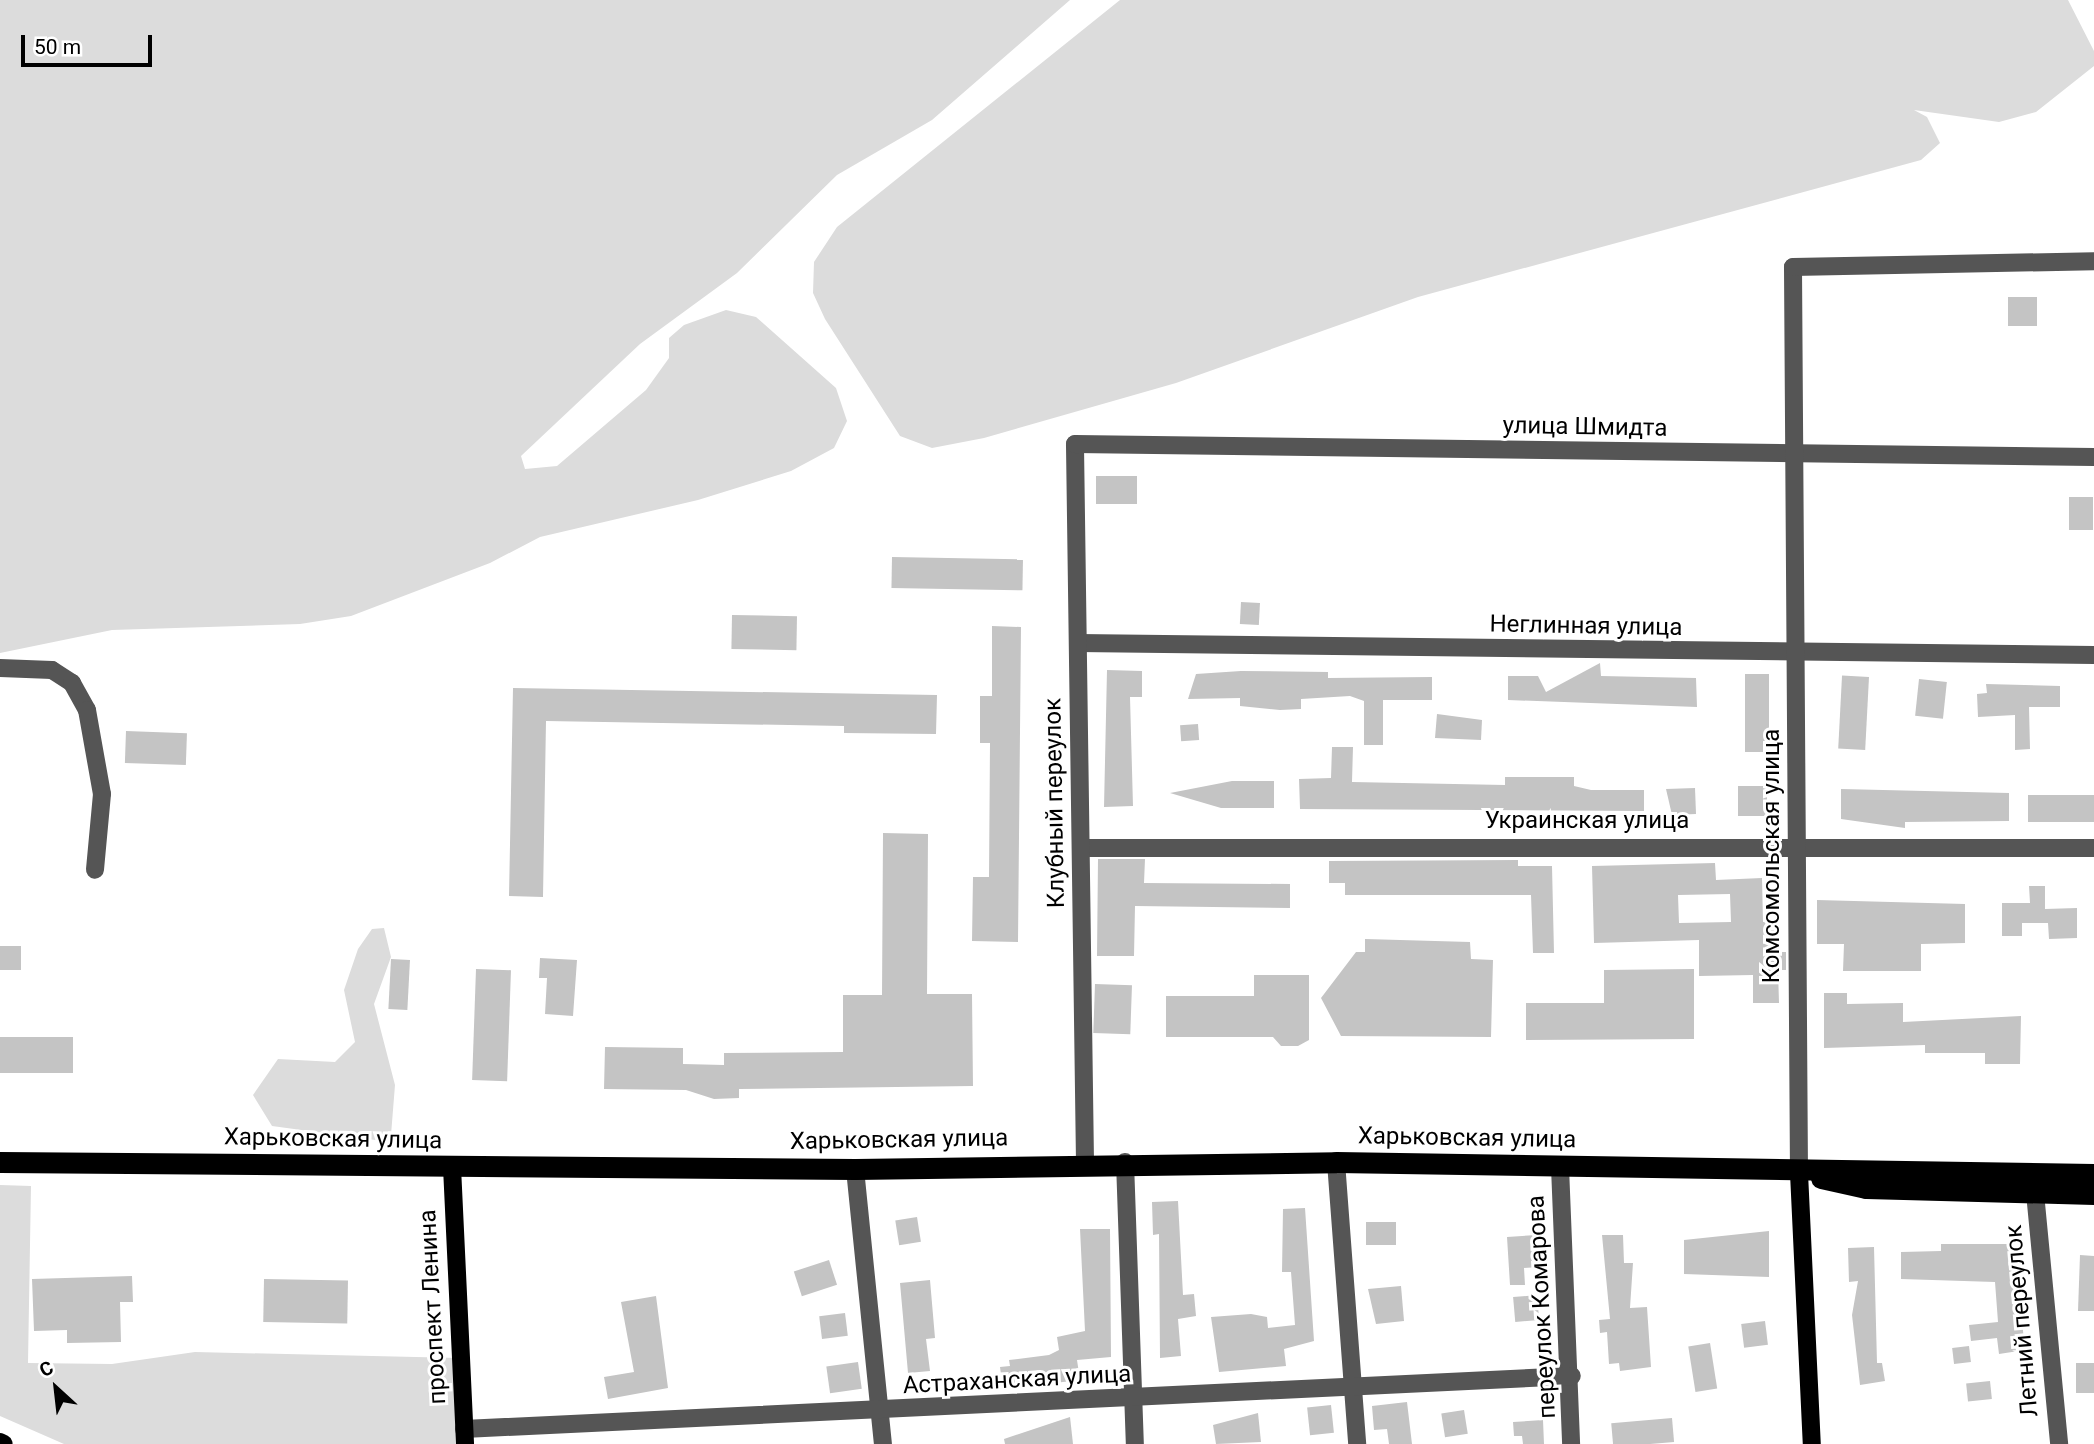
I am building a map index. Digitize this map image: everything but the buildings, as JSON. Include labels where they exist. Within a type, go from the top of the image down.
[{"type":"highway","name":"Харьковская улица","points":[[0,1162],[855,1168],[1085,1162],[1336,1162],[1799,1173],[2094,1174]]},
{"type":"highway","name":"Харьковская улица","points":[[1799,1173],[1866,1188],[2094,1194]]},
{"type":"main road","name":"проспект Ленина","points":[[452,1167],[464,1437]]},
{"type":"main road","name":"Комсомольская улица","points":[[1799,1173],[1812,1444]]},
{"type":"street","name":"Комсомольская улица","points":[[1799,1173],[1793,267],[2094,261]]},
{"type":"street","name":"улица Шмидта","points":[[1075,443],[2094,457]]},
{"type":"street","name":"Клубный переулок","points":[[1075,443],[1085,1162]]},
{"type":"street","name":"Неглинная улица","points":[[1077,643],[1795,654],[2094,655]]},
{"type":"street","points":[[0,668],[52,670],[72,683],[87,710],[102,794],[95,870]]},
{"type":"street","name":"Украинская улица","points":[[1081,848],[1797,845],[2094,848]]},
{"type":"street","points":[[1125,1162],[1135,1444]]},
{"type":"street","points":[[1336,1162],[1350,1387],[1357,1444]]},
{"type":"street","name":"переулок Комарова","points":[[1560,1167],[1572,1376],[1572,1444]]},
{"type":"street","points":[[855,1168],[883,1444]]},
{"type":"street","name":"Летний переулок","points":[[2035,1193],[2059,1444]]},
{"type":"street","name":"Астраханская улица","points":[[464,1437],[1132,1398],[1572,1376]]},
{"type":"shaded area","points":[[0,0],[1070,0],[932,120],[837,175],[737,273],[640,344],[521,456],[525,469],[557,466],[646,390],[669,358],[669,338],[684,325],[726,310],[756,317],[836,388],[847,421],[834,448],[791,471],[698,500],[540,537],[490,563],[351,616],[300,624],[112,630],[0,653]]},
{"type":"shaded area","points":[[1120,0],[2068,0],[2094,51],[2094,66],[2036,112],[1999,122],[1914,110],[1927,117],[1940,143],[1921,160],[1418,297],[1176,383],[984,438],[932,448],[900,436],[825,319],[813,293],[814,262],[837,227]]},
{"type":"shaded area","points":[[384,928],[391,957],[374,1004],[395,1085],[391,1135],[375,1140],[272,1126],[253,1095],[278,1059],[335,1062],[355,1042],[344,990],[358,949],[372,929]]},
{"type":"shaded area","points":[[0,1185],[31,1186],[28,1363],[112,1364],[195,1352],[459,1358],[465,1444],[64,1444],[0,1416]]}]
